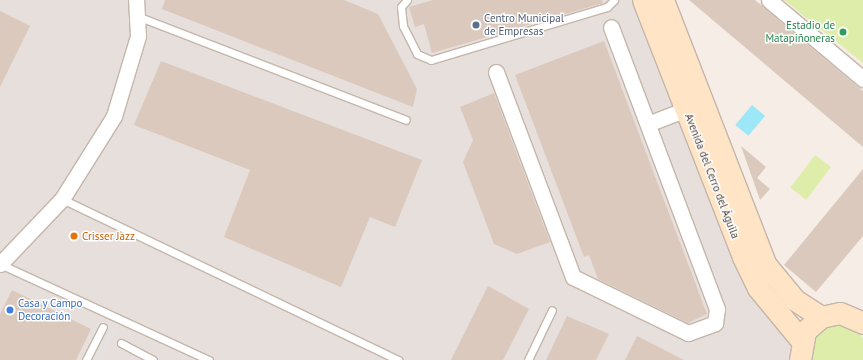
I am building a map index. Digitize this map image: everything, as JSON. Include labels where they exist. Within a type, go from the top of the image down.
[{"type":"main road","name":"Avenida del Cerro del Águila","points":[[643,0],[752,276],[758,288],[801,350]]},
{"type":"main road","name":"Avenida del Cerro del Águila","points":[[663,0],[766,265],[795,300],[821,317]]},
{"type":"main road","points":[[801,350],[805,331],[821,317],[858,316]]},
{"type":"street","points":[[0,264],[62,199],[114,116],[138,36],[136,0]]},
{"type":"street","points":[[769,0],[863,79]]},
{"type":"street","points":[[496,72],[574,277],[688,333],[714,323],[717,310],[650,123],[611,27]]},
{"type":"street","points":[[650,123],[687,109]]},
{"type":"lane","points":[[407,0],[402,7],[403,26],[417,54],[431,60],[607,7],[614,0]]},
{"type":"lane","points":[[137,16],[406,120]]},
{"type":"lane","points":[[62,199],[398,360]]},
{"type":"lane","points":[[0,264],[208,360]]},
{"type":"lane","points":[[528,360],[552,310]]},
{"type":"lane","points":[[86,360],[103,327]]},
{"type":"lane","points":[[121,343],[153,360]]},
{"type":"shaded area","points":[[0,0],[643,0],[784,316],[800,360],[0,360]]},
{"type":"shaded area","points":[[98,322],[117,331],[102,360],[79,360]]},
{"type":"green space","name":"Estadio de Matapiñoneras","points":[[784,0],[863,0],[863,63]]},
{"type":"green space","points":[[815,155],[831,167],[806,200],[790,188]]},
{"type":"green space","points":[[836,323],[852,327],[860,334],[863,339],[863,360],[812,360],[814,337],[819,330]]},
{"type":"water","points":[[752,105],[765,116],[748,136],[735,125]]},
{"type":"building","points":[[165,0],[344,0],[378,14],[417,89],[413,107],[162,9]]},
{"type":"building","name":"Centro Municipal de Empresas","points":[[433,0],[602,0],[603,3],[432,53],[424,24],[415,27],[409,7]]},
{"type":"building","points":[[689,0],[755,0],[863,91],[863,147]]},
{"type":"building","points":[[0,11],[30,26],[0,87]]},
{"type":"building","points":[[604,41],[707,314],[688,323],[598,279],[589,255],[584,257],[515,75]]},
{"type":"building","points":[[161,61],[422,160],[395,227],[370,217],[341,287],[224,237],[250,170],[134,125]]},
{"type":"building","points":[[494,93],[550,242],[517,254],[494,244],[463,162],[473,140],[460,107]]},
{"type":"building","points":[[741,146],[766,167],[757,178],[770,189],[760,200]]},
{"type":"building","points":[[863,169],[863,236],[816,292],[784,265]]},
{"type":"building","points":[[488,286],[529,309],[503,360],[451,360]]},
{"type":"building","points":[[12,290],[91,329],[76,360],[0,360],[0,314]]},
{"type":"building","points":[[567,316],[609,334],[596,360],[546,360]]},
{"type":"building","points":[[637,336],[684,360],[625,360]]},
{"type":"place","name":"Centro Municipal de Empresas","points":[[476,25]]},
{"type":"place","name":"Estadio de Matapiñoneras","points":[[843,32]]},
{"type":"place","name":"Crisser Jazz","points":[[74,236]]},
{"type":"place","name":"Casa y Campo Decoración","points":[[10,310]]}]
